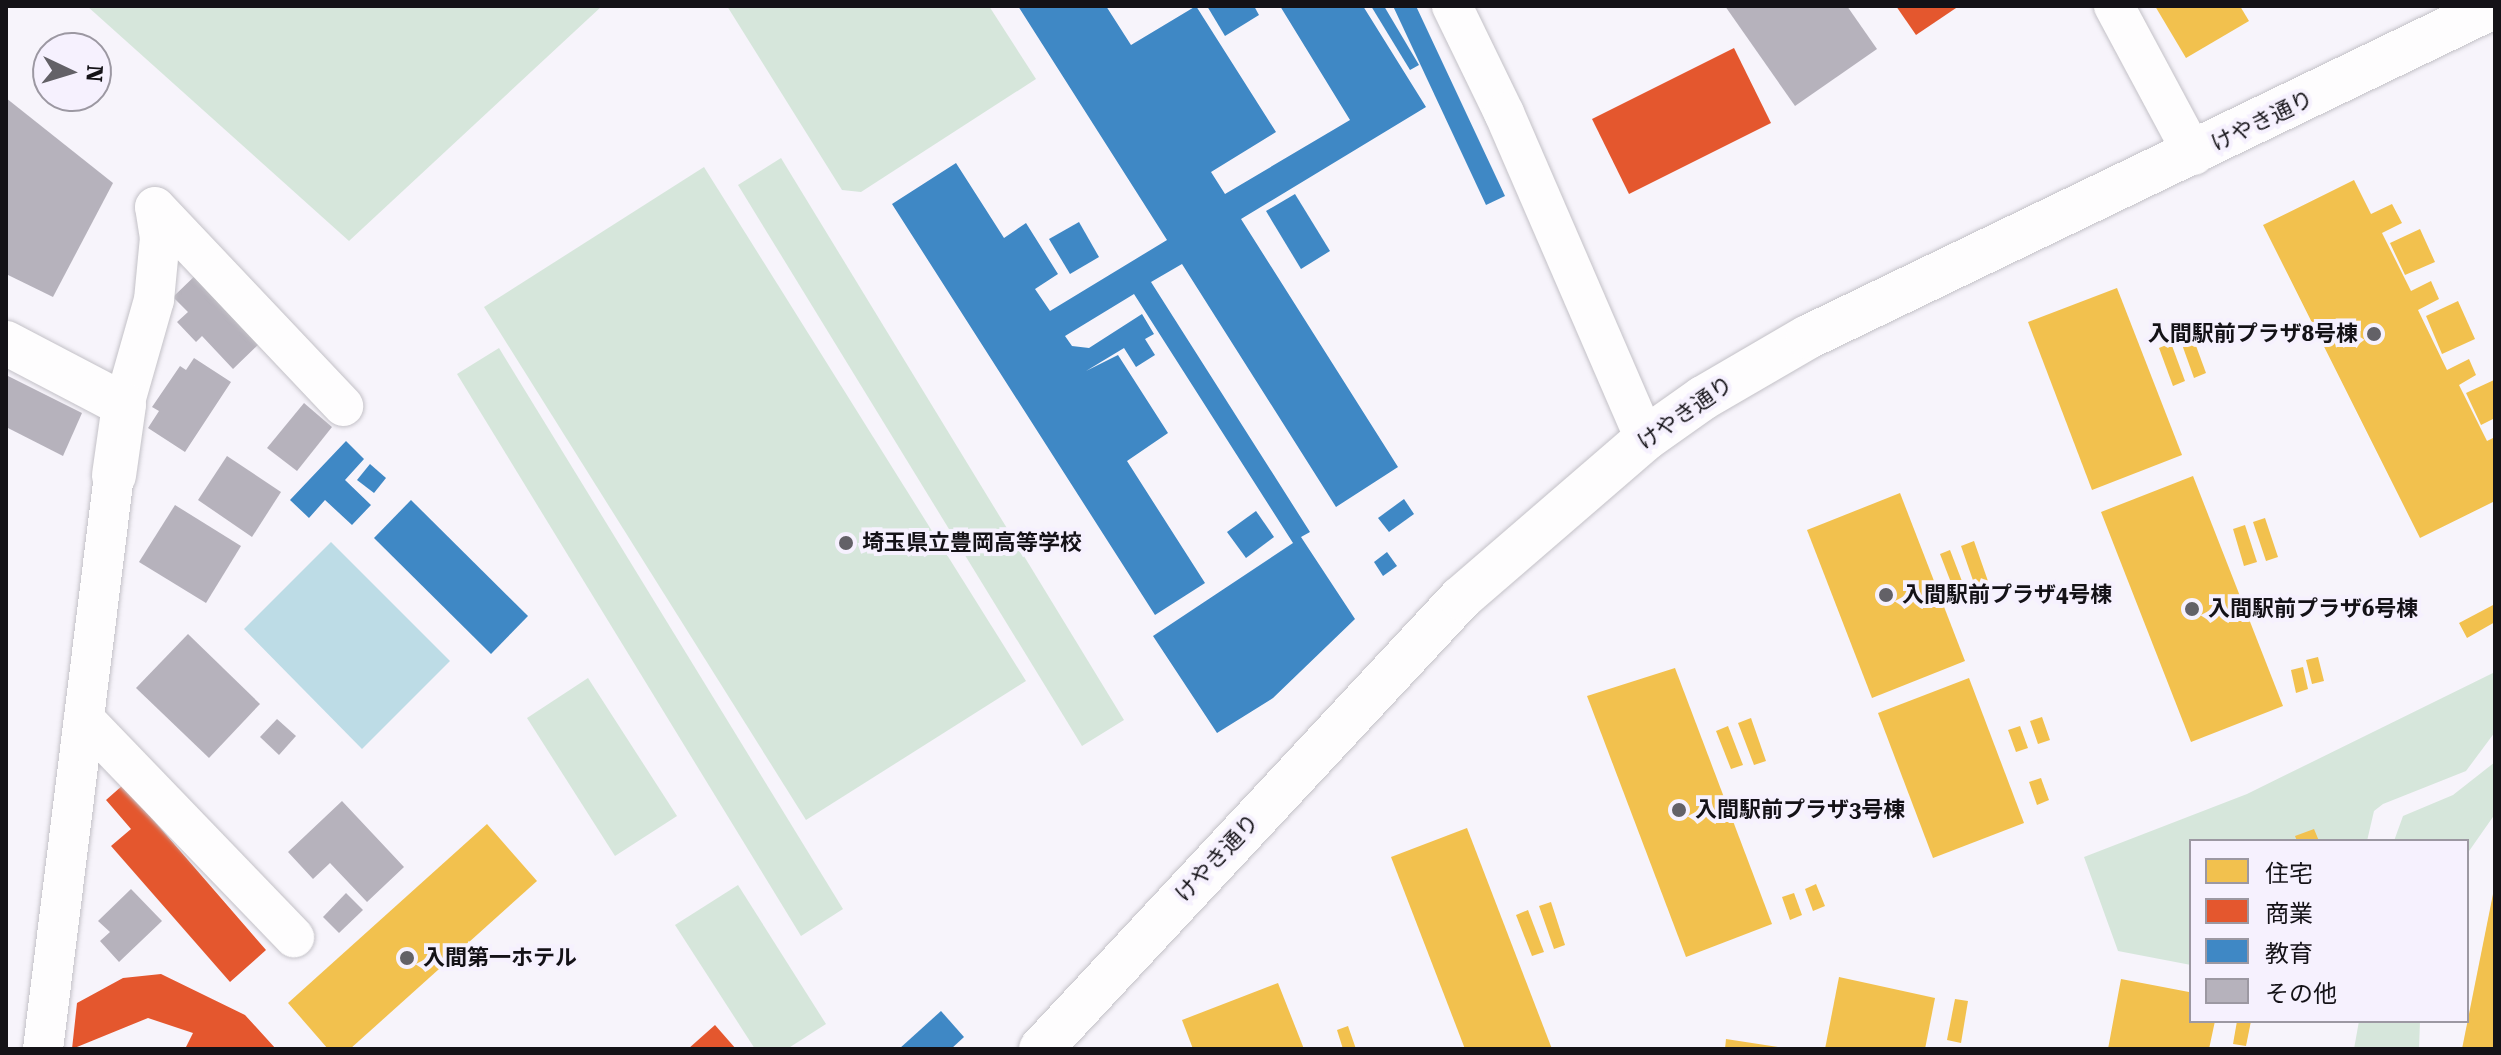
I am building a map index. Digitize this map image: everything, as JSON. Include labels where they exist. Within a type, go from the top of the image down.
[{"type":"street","points":[[1452,6],[1504,113],[1645,439]]},
{"type":"street","points":[[2114,6],[2194,155]]},
{"type":"street","name":"けやき通り","points":[[1041,1049],[1461,598],[1645,439],[1703,398],[1808,337],[2194,155],[2495,6]]},
{"type":"street","points":[[43,1049],[124,405],[154,300],[160,238],[155,207],[343,406]]},
{"type":"street","points":[[6,343],[124,405]]},
{"type":"street","points":[[84,719],[294,937]]},
{"type":"green space","points":[[87,6],[602,6],[349,241]]},
{"type":"green space","points":[[727,6],[989,6],[1036,79],[861,192],[842,190]]},
{"type":"green space","points":[[781,158],[1124,720],[1082,746],[738,185]]},
{"type":"green space","points":[[704,167],[1026,681],[806,820],[484,307]]},
{"type":"green space","points":[[499,348],[843,909],[801,936],[457,374]]},
{"type":"green space","points":[[2495,672],[2495,732],[2466,771],[2383,804],[2374,811],[2367,839],[2189,839],[2189,965],[2118,951],[2084,857],[2247,794]]},
{"type":"green space","points":[[588,678],[677,816],[615,856],[527,718]]},
{"type":"green space","points":[[2495,762],[2495,814],[2469,851],[2469,839],[2395,839],[2403,816],[2453,795]]},
{"type":"green space","points":[[738,885],[826,1024],[787,1049],[755,1049],[675,925]]},
{"type":"green space","points":[[2359,1023],[2420,1023],[2419,1049],[2354,1049]]},
{"type":"water","points":[[331,542],[450,661],[362,749],[244,629]]},
{"type":"building: 住宅","points":[[2155,6],[2240,6],[2249,21],[2186,58]]},
{"type":"building: 住宅","name":"入間駅前プラザ8号棟","points":[[2354,180],[2371,214],[2392,204],[2402,223],[2382,233],[2411,291],[2431,281],[2439,299],[2418,310],[2447,370],[2469,359],[2476,375],[2459,385],[2487,441],[2495,437],[2495,501],[2420,538],[2263,225]]},
{"type":"building: 住宅","points":[[2420,229],[2435,262],[2405,275],[2390,243]]},
{"type":"building: 住宅","points":[[2117,288],[2182,455],[2092,490],[2028,322]]},
{"type":"building: 住宅","points":[[2458,301],[2475,339],[2442,354],[2426,316]]},
{"type":"building: 住宅","points":[[2192,335],[2206,373],[2194,378],[2180,339]]},
{"type":"building: 住宅","points":[[2171,343],[2185,381],[2173,386],[2159,348]]},
{"type":"building: 住宅","points":[[2494,380],[2495,418],[2481,425],[2466,393]]},
{"type":"building: 住宅","name":"入間駅前プラザ6号棟","points":[[2193,476],[2283,706],[2191,742],[2101,512]]},
{"type":"building: 住宅","name":"入間駅前プラザ4号棟","points":[[1900,493],[1965,661],[1872,698],[1807,530]]},
{"type":"building: 住宅","points":[[2265,518],[2278,557],[2266,561],[2253,522]]},
{"type":"building: 住宅","points":[[2245,525],[2257,562],[2244,566],[2233,529]]},
{"type":"building: 住宅","points":[[1974,541],[1989,584],[1976,589],[1961,546]]},
{"type":"building: 住宅","points":[[1950,550],[1965,589],[1955,593],[1940,554]]},
{"type":"building: 住宅","points":[[2495,604],[2495,622],[2467,638],[2459,623]]},
{"type":"building: 住宅","points":[[2318,657],[2324,681],[2312,684],[2306,660]]},
{"type":"building: 住宅","points":[[2303,667],[2308,689],[2296,693],[2291,670]]},
{"type":"building: 住宅","name":"入間駅前プラザ3号棟","points":[[1675,668],[1772,924],[1686,957],[1587,696]]},
{"type":"building: 住宅","points":[[1969,678],[2024,823],[1933,858],[1878,713]]},
{"type":"building: 住宅","points":[[2042,717],[2050,740],[2038,744],[2030,721]]},
{"type":"building: 住宅","points":[[1751,718],[1766,761],[1754,765],[1738,723]]},
{"type":"building: 住宅","points":[[1728,726],[1743,765],[1731,769],[1716,731]]},
{"type":"building: 住宅","points":[[2020,726],[2028,748],[2016,752],[2008,730]]},
{"type":"building: 住宅","points":[[2041,778],[2049,800],[2037,805],[2029,782]]},
{"type":"building: 住宅","points":[[487,824],[537,881],[350,1049],[328,1049],[288,1003]]},
{"type":"building: 住宅","points":[[1467,828],[1552,1049],[1465,1049],[1391,857]]},
{"type":"building: 住宅","points":[[2314,829],[2318,839],[2296,839],[2295,836]]},
{"type":"building: 住宅","points":[[1816,884],[1825,906],[1813,911],[1805,889]]},
{"type":"building: 住宅","points":[[2494,889],[2495,1049],[2462,1049]]},
{"type":"building: 住宅","points":[[1794,893],[1802,915],[1790,920],[1782,897]]},
{"type":"building: 住宅","points":[[1551,902],[1565,945],[1554,949],[1539,906]]},
{"type":"building: 住宅","points":[[1528,910],[1544,952],[1532,956],[1516,915]]},
{"type":"building: 住宅","points":[[1839,977],[1935,998],[1925,1049],[1825,1049]]},
{"type":"building: 住宅","points":[[2121,979],[2189,992],[2189,1023],[2215,1023],[2209,1049],[2108,1049]]},
{"type":"building: 住宅","points":[[1278,983],[1304,1049],[1193,1049],[1182,1020]]},
{"type":"building: 住宅","points":[[1955,999],[1968,1001],[1961,1043],[1947,1040]]},
{"type":"building: 住宅","points":[[2237,1023],[2251,1023],[2246,1046],[2233,1044]]},
{"type":"building: 住宅","points":[[1348,1026],[1356,1049],[1343,1049],[1337,1030]]},
{"type":"building: 住宅","points":[[1726,1039],[1778,1047],[1778,1049],[1725,1049]]},
{"type":"building: 商業","points":[[1896,6],[1959,6],[1916,35]]},
{"type":"building: 商業","points":[[1734,48],[1771,123],[1629,194],[1592,119]]},
{"type":"building: 商業","points":[[123,785],[266,950],[230,982],[111,846],[131,829],[106,800]]},
{"type":"building: 商業","points":[[161,974],[245,1015],[276,1049],[185,1049],[193,1033],[148,1018],[72,1049],[77,1003],[123,978]]},
{"type":"building: 商業","points":[[715,1025],[736,1049],[688,1049]]},
{"type":"building: 教育","points":[[1018,6],[1106,6],[1131,45],[1196,6],[1276,132],[1211,172],[1225,194],[1350,120],[1280,6],[1363,6],[1426,107],[1241,219],[1398,467],[1336,507],[1182,264],[1151,282],[1310,532],[1301,537],[1355,619],[1273,698],[1217,733],[1153,636],[1293,543],[1134,294],[1065,336],[1072,346],[1089,348],[1142,314],[1154,334],[1145,339],[1155,355],[1136,367],[1124,348],[1086,371],[1118,355],[1168,433],[1127,461],[1205,583],[1155,615],[892,204],[956,163],[1004,238],[1026,223],[1058,274],[1035,289],[1050,311],[1167,240]]},
{"type":"building: 教育","points":[[1207,6],[1254,6],[1259,15],[1225,36]]},
{"type":"building: 教育","points":[[1371,6],[1384,6],[1419,65],[1410,70]]},
{"type":"building: 教育","points":[[1393,6],[1416,6],[1505,196],[1486,205]]},
{"type":"building: 教育","points":[[1295,194],[1330,251],[1301,269],[1266,211]]},
{"type":"building: 教育","points":[[1079,222],[1099,257],[1070,274],[1049,239]]},
{"type":"building: 教育","points":[[346,441],[364,459],[345,480],[371,505],[352,525],[325,500],[309,518],[290,500]]},
{"type":"building: 教育","points":[[370,464],[386,478],[374,493],[357,480]]},
{"type":"building: 教育","points":[[1404,499],[1414,514],[1389,532],[1378,518]]},
{"type":"building: 教育","points":[[411,500],[528,616],[491,654],[374,538]]},
{"type":"building: 教育","points":[[1256,511],[1274,537],[1246,558],[1227,532]]},
{"type":"building: 教育","points":[[1387,552],[1397,566],[1383,576],[1374,562]]},
{"type":"building: 教育","points":[[941,1011],[964,1037],[951,1049],[899,1049]]},
{"type":"building: その他","points":[[1725,6],[1847,6],[1877,49],[1795,106]]},
{"type":"building: その他","points":[[6,98],[113,183],[53,297],[6,274]]},
{"type":"building: その他","points":[[202,269],[266,337],[233,369],[202,336],[196,342],[177,322],[188,312],[173,297]]},
{"type":"building: その他","points":[[194,358],[231,382],[185,452],[148,428],[159,411],[152,407],[180,366],[186,370]]},
{"type":"building: その他","points":[[6,375],[82,413],[63,456],[6,427]]},
{"type":"building: その他","points":[[304,403],[332,427],[297,471],[267,448]]},
{"type":"building: その他","points":[[227,456],[281,492],[252,537],[198,500]]},
{"type":"building: その他","points":[[175,505],[241,546],[206,603],[139,562]]},
{"type":"building: その他","points":[[188,634],[260,704],[209,758],[136,688]]},
{"type":"building: その他","points":[[277,719],[296,736],[279,755],[260,737]]},
{"type":"building: その他","points":[[342,801],[404,867],[367,902],[330,863],[313,879],[288,852]]},
{"type":"building: その他","points":[[131,889],[162,921],[119,962],[100,941],[110,932],[98,921]]},
{"type":"building: その他","points":[[346,893],[363,910],[339,933],[323,917]]},
{"type":"place","name":"入間駅前プラザ8号棟","points":[[2374,334]]},
{"type":"place","name":"埼玉県立豊岡高等学校","points":[[846,543]]},
{"type":"place","name":"入間駅前プラザ4号棟","points":[[1886,595]]},
{"type":"place","name":"入間駅前プラザ6号棟","points":[[2192,609]]},
{"type":"place","name":"入間駅前プラザ3号棟","points":[[1679,810]]},
{"type":"place","name":"入間第一ホテル","points":[[407,958]]}]
